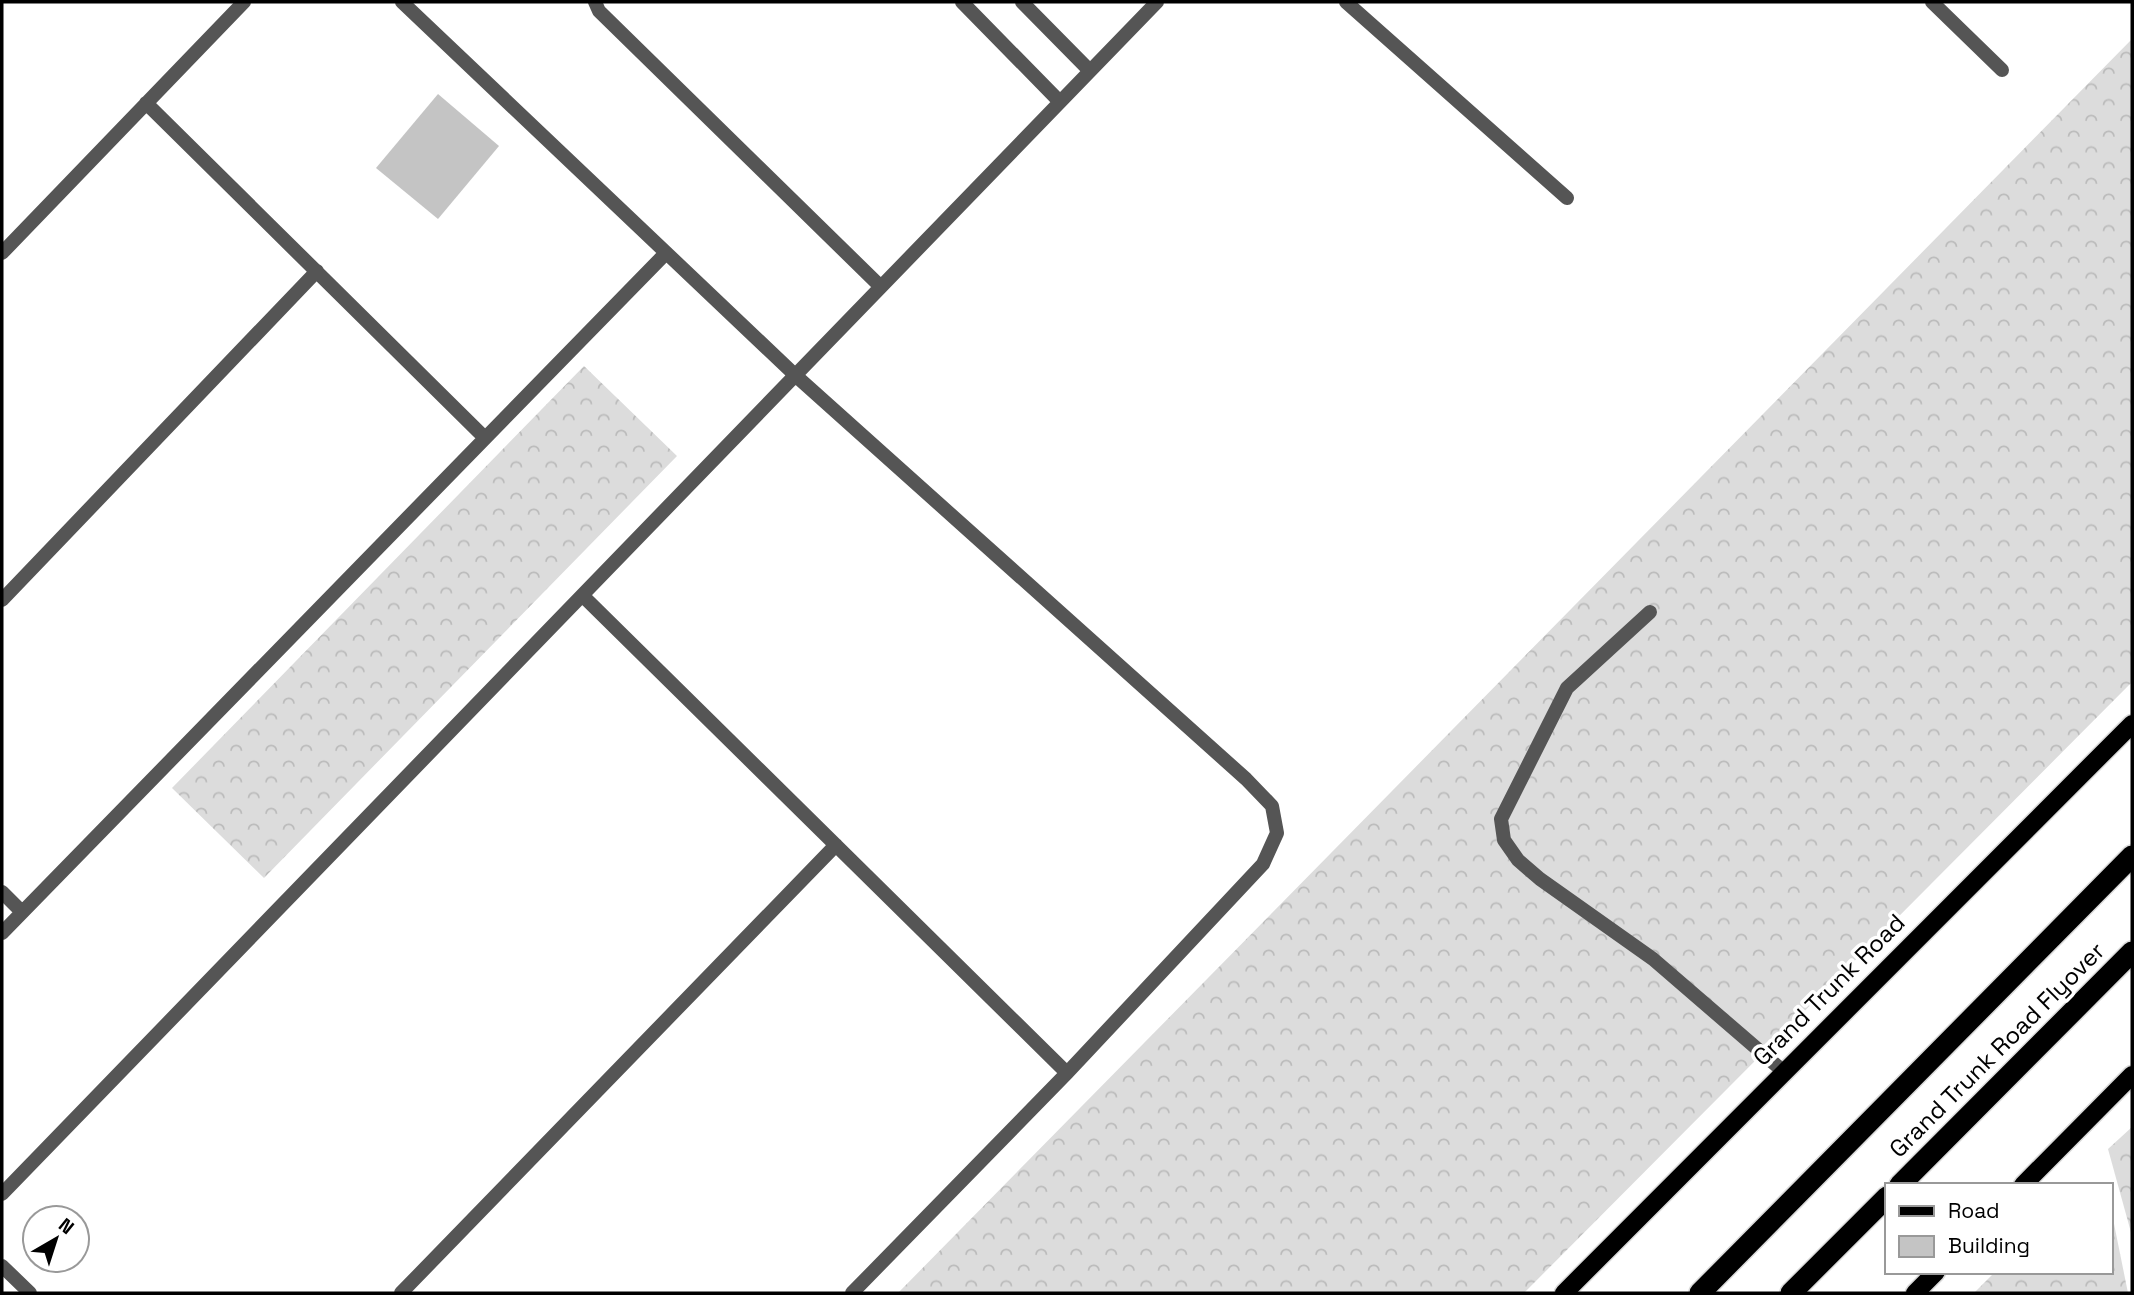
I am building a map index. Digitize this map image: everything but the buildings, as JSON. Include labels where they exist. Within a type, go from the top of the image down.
[{"type":"highway","points":[[1687,1293],[1707,1286],[2132,856]]},
{"type":"highway","name":"Grand Trunk Road Flyover","points":[[1901,1183],[2132,952]]},
{"type":"highway","points":[[1791,1293],[1885,1199]]},
{"type":"main road","name":"Grand Trunk Road","points":[[1563,1293],[2132,724]]},
{"type":"main road","points":[[2025,1183],[2132,1075]]},
{"type":"main road","points":[[1914,1293],[1934,1274]]},
{"type":"street","points":[[2,253],[244,2]]},
{"type":"street","points":[[402,2],[795,375],[1246,779],[1272,806],[1277,833],[1263,864],[1067,1073],[852,1293]]},
{"type":"street","points":[[595,2],[599,11],[880,286]]},
{"type":"street","points":[[962,2],[1060,102]]},
{"type":"street","points":[[1023,2],[1090,71]]},
{"type":"street","points":[[2,1194],[1157,2]]},
{"type":"street","points":[[1346,2],[1567,198]]},
{"type":"street","points":[[1932,2],[2002,70]]},
{"type":"street","points":[[146,103],[485,438]]},
{"type":"street","points":[[2,933],[666,253]]},
{"type":"street","points":[[2,600],[317,271]]},
{"type":"street","points":[[583,596],[1067,1073]]},
{"type":"street","points":[[1650,612],[1567,688],[1500,819],[1504,840],[1518,860],[1539,879],[1653,960],[1784,1072]]},
{"type":"street","points":[[401,1293],[836,845]]},
{"type":"street","points":[[2,892],[22,912]]},
{"type":"street","points":[[2,1266],[30,1293]]},
{"type":"green space","points":[[2132,39],[2132,682],[1524,1293],[898,1293]]},
{"type":"green space","points":[[584,366],[677,456],[264,878],[172,788]]},
{"type":"green space","points":[[2132,1127],[2132,1236],[2108,1149]]},
{"type":"green space","points":[[2113,1219],[2128,1293],[1974,1293],[1993,1274],[2113,1274]]}]
